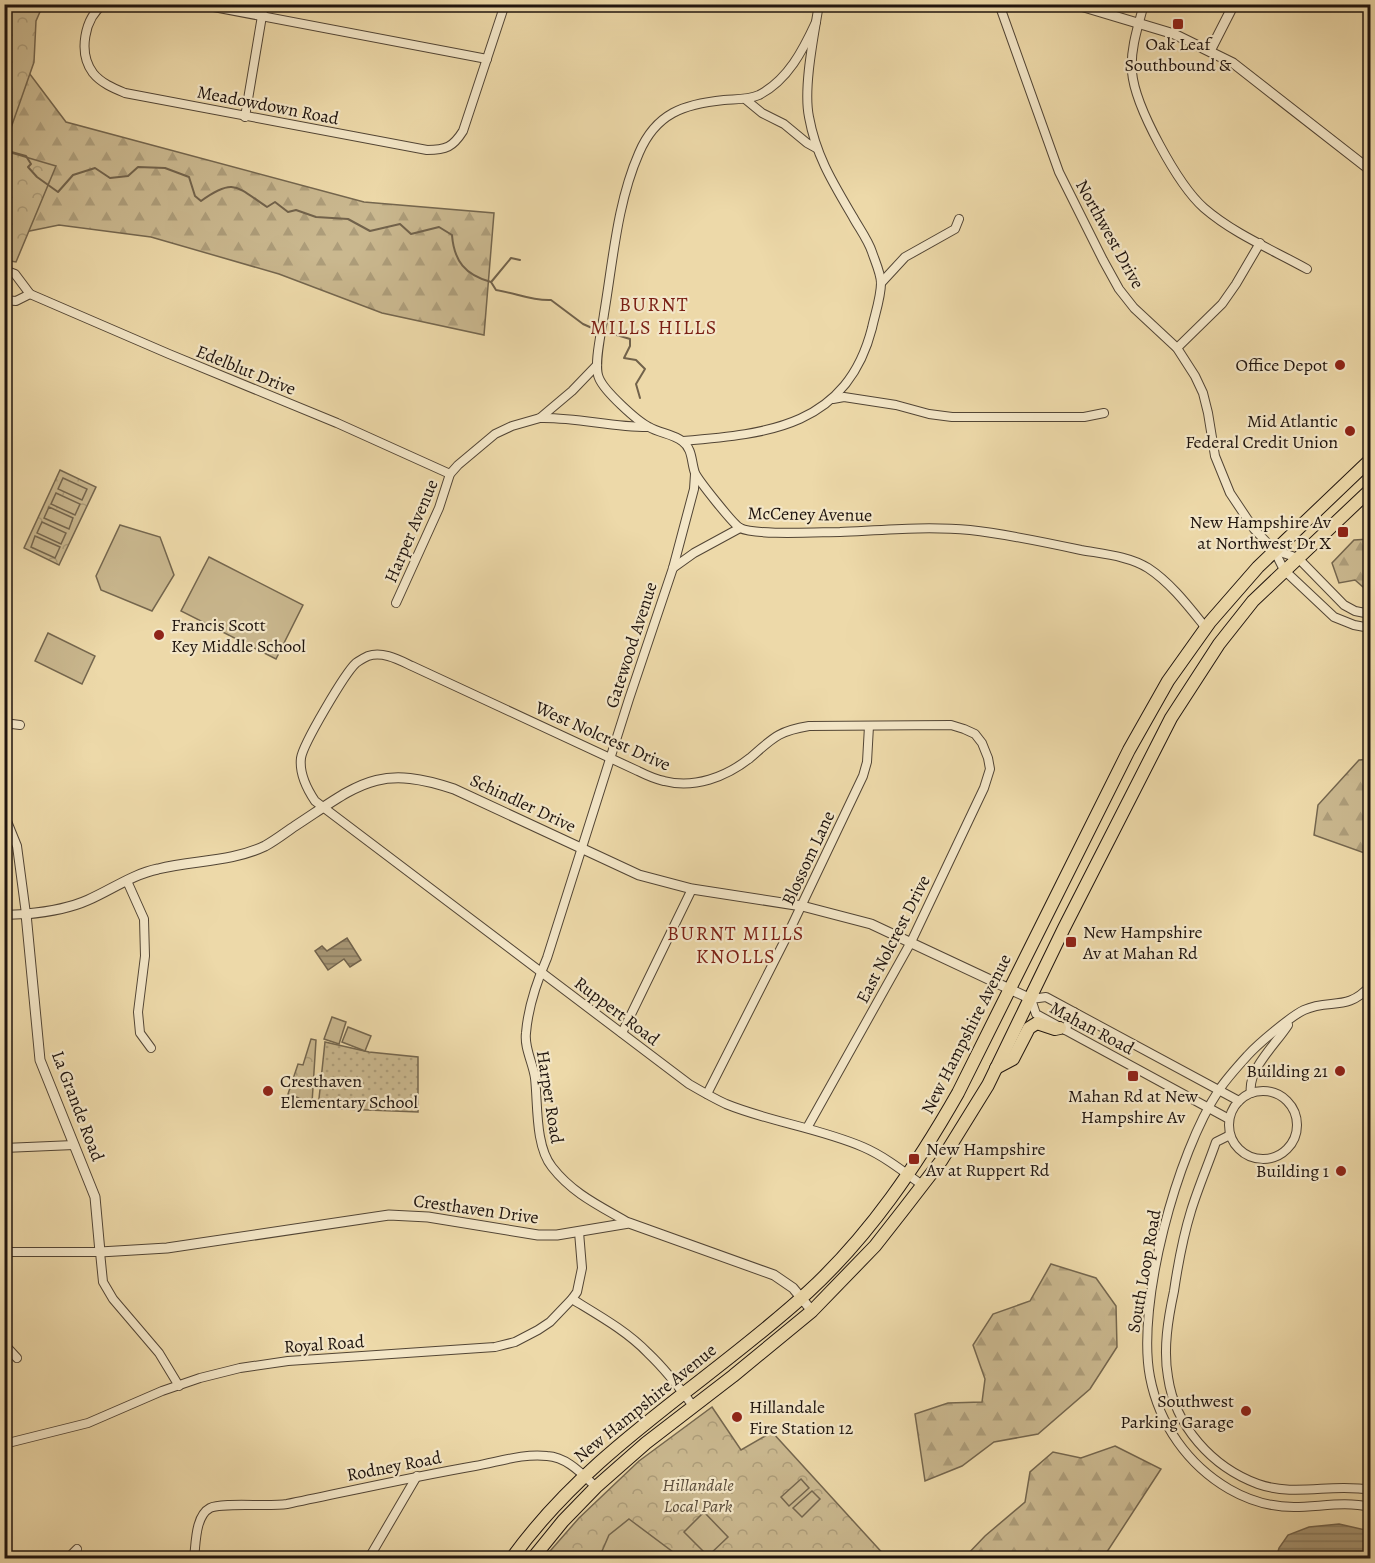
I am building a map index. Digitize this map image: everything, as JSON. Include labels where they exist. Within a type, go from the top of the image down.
[{"type":"main road","name":"New Hampshire Avenue","points":[[512,1558],[542,1520],[584,1476],[801,1298],[861,1237],[908,1175],[958,1093],[1148,714],[1168,681],[1238,588],[1274,550],[1371,460]]},
{"type":"main road","name":"New Hampshire Avenue","points":[[533,1558],[563,1521],[596,1488],[646,1443],[812,1311],[875,1246],[962,1130],[996,1068],[1171,718],[1220,644],[1253,601],[1371,490]]},
{"type":"main road","points":[[996,1068],[1013,1059],[1029,1028],[1037,1023],[1062,1029]]},
{"type":"street","name":"Meadowdown Road","points":[[104,4],[88,24],[84,47],[89,66],[94,74],[110,87],[125,93],[422,150],[443,150],[456,142],[463,130],[506,4]]},
{"type":"street","points":[[198,4],[487,59]]},
{"type":"street","points":[[245,117],[264,4]]},
{"type":"street","points":[[816,22],[801,54],[785,75],[758,96],[688,105],[670,114],[657,125],[638,155],[618,230],[597,376],[606,390],[647,427],[683,441],[762,433],[809,415],[843,388],[867,346],[881,283],[872,250],[824,167],[816,148],[808,105],[811,60],[819,4]]},
{"type":"street","name":"Northwest Drive","points":[[999,4],[1059,172],[1103,260],[1119,289],[1134,308],[1177,348],[1195,376],[1203,393],[1215,456],[1230,493],[1254,529],[1274,550]]},
{"type":"street","points":[[1074,4],[1174,34],[1233,63],[1320,128],[1371,170]]},
{"type":"street","points":[[1144,4],[1138,23],[1132,71],[1135,87],[1150,126],[1167,157],[1191,194],[1204,208],[1228,226],[1307,268]]},
{"type":"street","points":[[1210,51],[1234,4]]},
{"type":"street","points":[[746,99],[816,148]]},
{"type":"street","points":[[881,283],[905,257],[955,230],[959,219]]},
{"type":"street","points":[[1177,348],[1222,304],[1260,243]]},
{"type":"street","name":"Edelblut Drive","points":[[4,270],[15,274],[30,294],[346,427],[450,474]]},
{"type":"street","points":[[4,300],[16,301],[30,294]]},
{"type":"street","name":"Harper Avenue","points":[[396,603],[439,508],[450,474],[495,434],[512,426],[540,418],[597,366]]},
{"type":"street","points":[[832,399],[844,397],[952,417],[1084,417],[1104,412]]},
{"type":"street","points":[[540,418],[562,418],[629,427],[647,427]]},
{"type":"street","name":"McCeney Avenue","points":[[683,441],[691,453],[695,474],[740,528],[760,532],[804,533],[967,530],[1002,534],[1113,556],[1135,561],[1165,581],[1206,628]]},
{"type":"street","name":"Gatewood Avenue","points":[[541,972],[673,568],[694,489],[695,474]]},
{"type":"street","name":"Gatewood Avenue","points":[[673,568],[694,553],[740,528]]},
{"type":"street","points":[[1274,550],[1298,558],[1344,605],[1363,614],[1371,614]]},
{"type":"street","points":[[1274,550],[1284,570],[1334,617],[1354,626],[1371,628]]},
{"type":"street","name":"West Nolcrest Drive","points":[[324,807],[315,801],[308,789],[302,774],[302,757],[311,734],[351,670],[358,661],[376,654],[412,666],[663,781],[695,783],[715,778],[733,770],[772,737],[789,729],[809,726],[951,725],[975,735],[982,743],[988,758]]},
{"type":"street","points":[[4,723],[20,724]]},
{"type":"street","name":"Blossom Lane","points":[[706,1094],[802,906],[863,776],[867,762],[869,726]]},
{"type":"street","name":"East Nolcrest Drive","points":[[807,1128],[911,942],[984,788],[990,769],[988,758]]},
{"type":"street","name":"Schindler Drive","points":[[4,915],[69,907],[159,868],[238,856],[266,845],[366,782],[386,778],[420,779],[454,789],[639,875],[692,889],[802,906],[871,924],[1031,999]]},
{"type":"street","name":"Ruppert Road","points":[[324,807],[689,1084],[728,1104],[865,1148],[881,1156],[922,1185]]},
{"type":"street","name":"La Grande Road","points":[[4,814],[17,846],[40,1060],[95,1197],[103,1282],[113,1299],[159,1353],[179,1386]]},
{"type":"street","points":[[128,881],[144,919],[145,956],[138,1012],[140,1033],[151,1048]]},
{"type":"street","points":[[622,1033],[692,889]]},
{"type":"street","name":"Harper Road","points":[[541,972],[527,1020],[525,1037],[535,1077],[536,1105],[544,1156],[572,1190],[629,1223]]},
{"type":"street","points":[[1209,1108],[1219,1090],[1248,1055],[1294,1017],[1305,1009],[1347,1002],[1361,995],[1371,986]]},
{"type":"street","name":"Mahan Road","points":[[1229,1119],[1036,1014],[1031,999],[1046,997],[1239,1101]]},
{"type":"street","points":[[1062,1029],[1074,1012]]},
{"type":"street","points":[[1251,1093],[1254,1072],[1294,1017]]},
{"type":"street","points":[[1268,1092],[1279,1096],[1288,1103],[1297,1120],[1296,1138],[1292,1146],[1281,1154],[1270,1158],[1258,1158],[1241,1150],[1230,1135],[1229,1119],[1239,1101],[1251,1093],[1268,1092]]},
{"type":"street","name":"South Loop Road","points":[[1209,1108],[1174,1192],[1154,1275],[1147,1349],[1151,1383],[1162,1413],[1173,1436],[1192,1460],[1209,1476],[1239,1494],[1257,1501],[1286,1507],[1351,1504],[1371,1507]]},
{"type":"street","name":"South Loop Road","points":[[1230,1135],[1216,1142],[1191,1210],[1180,1252],[1171,1305],[1166,1358],[1168,1378],[1177,1408],[1195,1439],[1210,1455],[1226,1468],[1250,1481],[1293,1491],[1353,1488],[1371,1490]]},
{"type":"street","points":[[4,1148],[74,1145]]},
{"type":"street","name":"Cresthaven Drive","points":[[4,1252],[100,1252],[167,1248],[389,1215],[428,1216],[538,1236],[579,1232],[629,1223],[774,1275],[793,1288],[812,1311]]},
{"type":"street","name":"Royal Road","points":[[4,1444],[88,1423],[200,1378],[240,1368],[288,1360],[495,1347],[515,1342],[550,1322],[577,1292],[582,1268],[579,1232]]},
{"type":"street","points":[[572,1299],[603,1318],[647,1351],[693,1406]]},
{"type":"street","points":[[4,1344],[17,1358]]},
{"type":"street","name":"Rodney Road","points":[[194,1558],[198,1526],[206,1511],[218,1505],[284,1504],[417,1476],[527,1457],[548,1456],[562,1460],[596,1488]]},
{"type":"street","points":[[369,1558],[417,1476]]},
{"type":"street","points":[[68,1558],[77,1549]]},
{"type":"green space","points":[[5,4],[17,57],[66,122],[364,202],[494,213],[484,335],[382,313],[279,274],[151,237],[59,225],[5,236]]},
{"type":"green space","points":[[5,4],[43,5],[36,21],[34,62],[5,145]]},
{"type":"green space","points":[[5,151],[56,166],[16,262],[5,260]]},
{"type":"green space","points":[[60,470],[96,487],[59,565],[24,548]]},
{"type":"green space","points":[[63,478],[87,489],[82,500],[58,489]]},
{"type":"green space","points":[[56,493],[80,504],[75,515],[51,504]]},
{"type":"green space","points":[[49,507],[73,518],[69,529],[44,518]]},
{"type":"green space","points":[[42,522],[66,533],[61,544],[37,533]]},
{"type":"green space","points":[[120,525],[160,537],[174,575],[152,611],[101,590],[96,576]]},
{"type":"green space","points":[[35,536],[60,547],[55,558],[31,547]]},
{"type":"green space","points":[[1370,539],[1370,593],[1355,580],[1339,583],[1332,563],[1354,540]]},
{"type":"green space","points":[[209,557],[303,605],[276,659],[181,611]]},
{"type":"green space","points":[[48,633],[95,656],[82,684],[35,661]]},
{"type":"green space","points":[[1370,759],[1370,855],[1314,835],[1318,805],[1359,760]]},
{"type":"green space","points":[[332,1017],[346,1022],[339,1044],[324,1039]]},
{"type":"green space","points":[[348,1027],[371,1036],[365,1051],[342,1042]]},
{"type":"green space","points":[[311,1039],[316,1040],[312,1103],[288,1094],[298,1064],[303,1065]]},
{"type":"green space","points":[[325,1042],[369,1052],[418,1057],[418,1112],[318,1108]]},
{"type":"green space","points":[[1051,1264],[1096,1278],[1116,1306],[1117,1347],[1090,1389],[1038,1434],[994,1442],[962,1466],[925,1481],[915,1414],[948,1403],[982,1402],[985,1379],[973,1345],[993,1314],[1030,1301]]},
{"type":"green space","name":"Hillandale Local Park","points":[[712,1407],[741,1450],[772,1432],[887,1558],[544,1558],[579,1518],[639,1461]]},
{"type":"green space","points":[[1115,1446],[1161,1469],[1103,1558],[964,1558],[985,1536],[1025,1502],[1030,1472],[1053,1452],[1081,1458]]},
{"type":"green space","points":[[801,1479],[809,1488],[789,1506],[781,1497]]},
{"type":"green space","points":[[812,1491],[820,1499],[802,1517],[793,1508]]},
{"type":"green space","points":[[704,1512],[728,1537],[708,1556],[684,1532]]},
{"type":"green space","points":[[629,1519],[681,1558],[599,1558],[609,1535]]},
{"type":"shaded area","points":[[347,938],[361,960],[350,967],[344,959],[328,970],[315,951],[322,946],[327,951]]},
{"type":"shaded area","points":[[1339,1524],[1370,1531],[1370,1556],[1363,1558],[1276,1558],[1279,1548],[1288,1535],[1309,1527]]},
{"type":"waterway","points":[[4,150],[26,156],[31,164],[28,167],[37,177],[58,192],[73,175],[95,168],[110,178],[128,176],[138,167],[165,168],[189,177],[195,196],[201,201],[228,187],[242,190],[267,207],[275,202],[288,212],[296,210],[316,217],[348,219],[370,231],[400,224],[411,234],[439,227],[452,235],[455,252],[462,266],[474,275],[491,282],[496,290],[551,300],[592,328]]},
{"type":"waterway","points":[[492,281],[511,258],[520,260]]},
{"type":"waterway","points":[[610,333],[630,339],[630,346],[624,358],[636,360],[645,369],[636,384],[640,398]]},
{"type":"place","name":"Oak Leaf Southbound &","points":[[1178,24]]},
{"type":"place","name":"Office Depot","points":[[1340,365]]},
{"type":"place","name":"Mid Atlantic Federal Credit Union","points":[[1350,431]]},
{"type":"place","name":"New Hampshire Av at Northwest Dr X","points":[[1343,532]]},
{"type":"place","name":"Francis Scott Key Middle School","points":[[159,635]]},
{"type":"place","name":"New Hampshire Av at Mahan Rd","points":[[1071,942]]},
{"type":"place","name":"Building 21","points":[[1340,1071]]},
{"type":"place","name":"Mahan Rd at New Hampshire Av","points":[[1133,1076]]},
{"type":"place","name":"Cresthaven Elementary School","points":[[268,1091]]},
{"type":"place","name":"New Hampshire Av at Ruppert Rd","points":[[914,1159]]},
{"type":"place","name":"Building 1","points":[[1341,1171]]},
{"type":"place","name":"Southwest Parking Garage","points":[[1246,1411]]},
{"type":"place","name":"Hillandale Fire Station 12","points":[[737,1417]]},
{"type":"district","name":"BURNT MILLS HILLS","points":[[654,316]]},
{"type":"district","name":"BURNT MILLS KNOLLS","points":[[736,944]]}]
